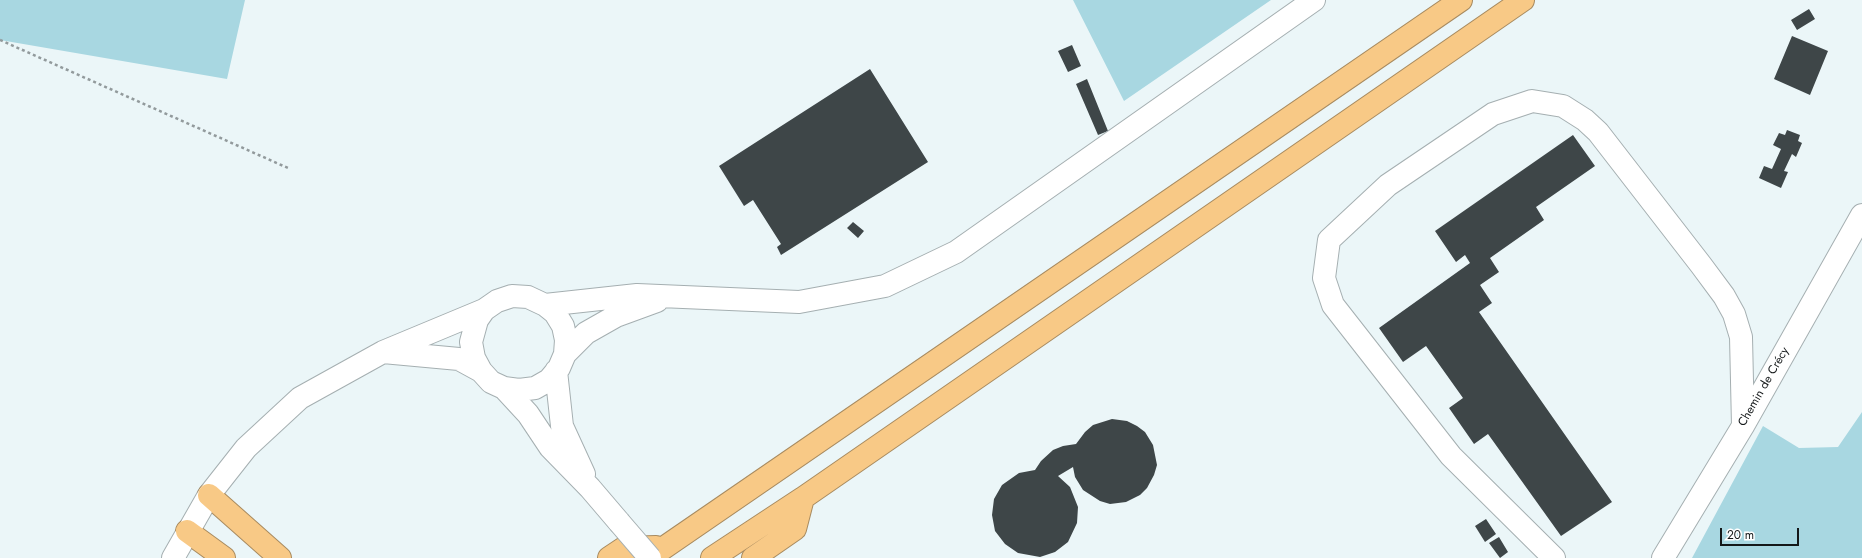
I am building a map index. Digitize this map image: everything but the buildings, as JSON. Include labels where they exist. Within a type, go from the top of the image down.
[{"type":"highway","points":[[609,558],[624,548],[655,554],[1461,0]]},
{"type":"highway","points":[[712,558],[803,498],[1523,0]]},
{"type":"highway","points":[[209,495],[280,558]]},
{"type":"highway","points":[[753,558],[795,529],[803,498]]},
{"type":"highway","points":[[187,531],[224,558]]},
{"type":"street","points":[[546,305],[637,295],[799,302],[885,286],[956,252],[1314,0]]},
{"type":"street","points":[[1554,558],[1451,456],[1333,305],[1324,278],[1329,240],[1388,185],[1493,114],[1532,101],[1563,106],[1585,120],[1598,132],[1633,176],[1724,296],[1734,314],[1741,337],[1743,426]]},
{"type":"street","name":"Chemin de Crécy","points":[[1663,558],[1743,426],[1862,215]]},
{"type":"street","points":[[173,558],[187,531],[209,495],[246,448],[300,398],[382,352],[484,310],[497,301],[512,296],[528,297],[546,305],[555,313],[563,326],[566,340],[560,363],[562,426],[590,488]]},
{"type":"street","points":[[484,310],[477,320],[471,342],[474,358],[481,371],[491,382],[504,388],[520,390],[535,388],[549,380],[560,363],[586,333],[616,316],[649,303],[677,297]]},
{"type":"street","points":[[382,352],[458,359],[481,371]]},
{"type":"street","points":[[504,388],[528,414],[550,447],[590,488],[619,522],[655,554]]},
{"type":"path","points":[[0,40],[288,168]]},
{"type":"shaded area","points":[[0,0],[245,0],[227,79],[0,40]]},
{"type":"shaded area","points":[[1073,0],[1271,0],[1124,101]]},
{"type":"shaded area","points":[[1862,412],[1862,558],[1692,558],[1763,426],[1799,448],[1838,447]]}]
